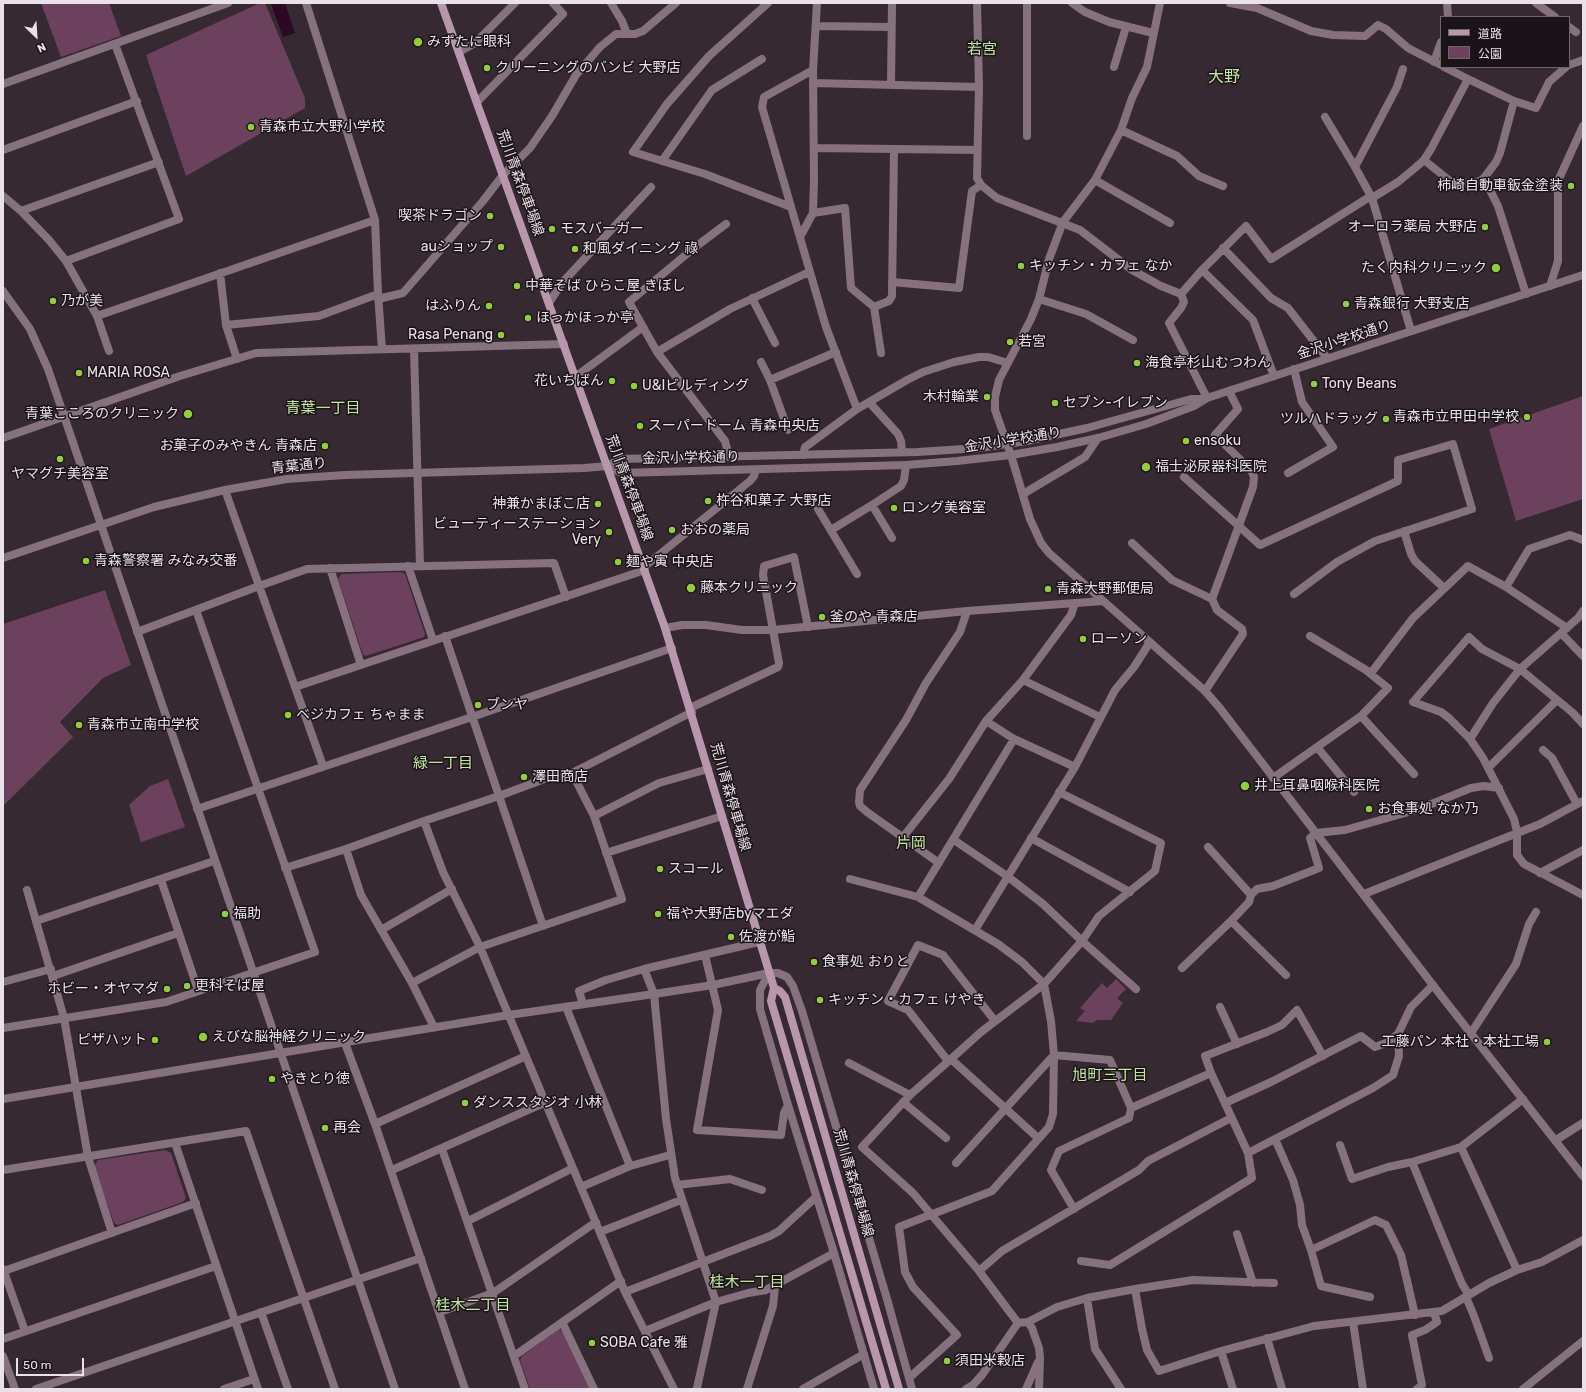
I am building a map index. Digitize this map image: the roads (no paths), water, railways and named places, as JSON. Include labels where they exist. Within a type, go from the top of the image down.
[{"type":"main road","name":"荒川青森停車場線","points":[[441,3],[666,628],[774,988],[771,1001],[886,1389]]},
{"type":"main road","name":"荒川青森停車場線","points":[[774,988],[780,991],[785,997],[899,1389]]},
{"type":"street","points":[[3,84],[228,3]]},
{"type":"street","points":[[306,3],[375,220],[382,349]]},
{"type":"street","points":[[459,52],[475,43],[515,3]]},
{"type":"street","points":[[477,102],[563,14],[553,3]]},
{"type":"street","points":[[611,3],[622,21],[627,34]]},
{"type":"street","points":[[226,325],[319,316],[378,297],[403,293],[503,176],[530,148],[589,58],[616,34],[635,34],[643,31],[676,3]]},
{"type":"street","points":[[768,3],[710,56],[667,104],[633,152],[705,174],[791,207]]},
{"type":"street","points":[[800,237],[813,213],[813,70],[817,3]]},
{"type":"street","points":[[891,84],[892,3]]},
{"type":"street","points":[[976,3],[979,87],[977,178],[981,185],[997,198],[1063,222],[1080,230],[1132,270],[1161,286],[1181,294],[1184,302],[1169,323],[1205,399]]},
{"type":"street","points":[[1027,136],[1028,3]]},
{"type":"street","points":[[1072,3],[1085,12],[1109,22],[1153,33]]},
{"type":"street","points":[[1160,3],[1147,66],[1132,98],[1121,130],[1095,180],[1063,222],[1049,260],[1039,299],[1031,319],[999,380],[995,403],[997,416],[1011,455],[1030,519],[1041,543],[1049,553],[1205,691],[1583,1176]]},
{"type":"street","points":[[1230,3],[1268,12],[1311,30],[1333,35],[1365,36],[1378,25],[1386,29],[1408,48],[1437,64],[1440,48]]},
{"type":"street","points":[[1268,12],[1271,3]]},
{"type":"street","points":[[1447,3],[1448,16]]},
{"type":"street","points":[[1536,3],[1554,16]]},
{"type":"street","points":[[816,26],[891,27]]},
{"type":"street","points":[[1114,67],[1126,27]]},
{"type":"street","points":[[1570,28],[1576,32]]},
{"type":"street","points":[[66,261],[179,219],[115,44]]},
{"type":"street","points":[[662,161],[712,90],[762,59]]},
{"type":"street","points":[[1570,65],[1583,60]]},
{"type":"street","points":[[1446,68],[1514,101],[1536,108],[1549,82],[1565,68]]},
{"type":"street","points":[[1356,167],[1397,88],[1403,69]]},
{"type":"street","points":[[813,70],[764,97],[762,107],[826,327],[857,410]]},
{"type":"street","points":[[1181,294],[1223,248],[1246,226],[1272,259],[1398,182],[1424,160],[1468,79]]},
{"type":"street","points":[[813,83],[979,87]]},
{"type":"street","points":[[3,150],[136,101]]},
{"type":"street","points":[[1424,160],[1450,180],[1472,182],[1480,181],[1496,162],[1500,153],[1514,101]]},
{"type":"street","points":[[1325,117],[1356,167],[1372,197],[1411,331]]},
{"type":"street","points":[[1550,286],[1558,261],[1558,181],[1583,126]]},
{"type":"street","points":[[1121,130],[1178,156],[1199,176],[1224,186]]},
{"type":"street","points":[[814,148],[977,150]]},
{"type":"street","points":[[874,307],[889,301],[892,296],[894,150]]},
{"type":"street","points":[[21,211],[159,162]]},
{"type":"street","points":[[1484,178],[1498,206],[1526,294]]},
{"type":"street","points":[[1095,180],[1170,223]]},
{"type":"street","points":[[892,282],[959,288],[972,190],[981,185]]},
{"type":"street","points":[[549,303],[561,284],[651,187]]},
{"type":"street","points":[[3,196],[21,211],[49,240],[66,261],[97,316],[109,351]]},
{"type":"street","points":[[813,213],[844,208],[851,288],[874,307],[881,353]]},
{"type":"street","points":[[97,316],[375,220]]},
{"type":"street","points":[[726,224],[694,248],[630,302],[658,352],[725,441],[729,457]]},
{"type":"street","points":[[1223,248],[1271,298],[1288,308],[1327,358]]},
{"type":"street","points":[[1202,270],[1253,320],[1274,376]]},
{"type":"street","points":[[658,352],[730,309],[809,272]]},
{"type":"street","points":[[220,274],[226,325],[237,359]]},
{"type":"street","name":"金沢小学校通り","points":[[608,466],[621,473],[906,465],[1011,455],[1098,438],[1163,418],[1194,406],[1205,399],[1294,369],[1583,275]]},
{"type":"street","points":[[3,291],[30,329],[38,345],[64,417],[395,1389]]},
{"type":"street","points":[[752,298],[776,344]]},
{"type":"street","points":[[1039,299],[1086,314],[1133,340]]},
{"type":"street","points":[[575,377],[643,327]]},
{"type":"street","points":[[3,438],[180,376],[256,353],[564,344]]},
{"type":"street","points":[[414,349],[420,566]]},
{"type":"street","points":[[770,380],[836,352]]},
{"type":"street","points":[[803,455],[805,447],[869,402],[907,380],[937,366],[968,358],[988,357],[1008,363]]},
{"type":"street","points":[[761,362],[770,380],[788,430]]},
{"type":"street","points":[[1288,473],[1333,447],[1302,402],[1294,369]]},
{"type":"street","points":[[1212,599],[1253,487],[1254,477],[1251,470],[1215,435],[1238,408],[1229,391]]},
{"type":"street","name":"金沢小学校通り","points":[[608,466],[620,459],[902,452],[950,450],[1007,444],[1108,424],[1191,399],[1205,399]]},
{"type":"street","points":[[869,402],[898,434],[901,441],[902,452]]},
{"type":"street","points":[[1023,494],[1085,457],[1098,438]]},
{"type":"street","points":[[1184,477],[1260,545],[1398,481],[1398,460],[1453,444],[1472,509],[1375,541],[1337,562],[1294,594]]},
{"type":"street","points":[[830,530],[901,486],[904,480],[906,465]]},
{"type":"street","name":"青葉通り","points":[[3,558],[154,507],[225,490],[300,478],[417,472],[608,466]]},
{"type":"street","points":[[295,687],[566,597],[644,569],[750,481],[756,470]]},
{"type":"street","points":[[225,490],[323,766]]},
{"type":"street","points":[[872,505],[892,538]]},
{"type":"street","points":[[818,509],[857,574]]},
{"type":"street","points":[[1404,532],[1411,554],[1415,561],[1444,588]]},
{"type":"street","points":[[1506,587],[1529,549],[1570,535],[1583,540]]},
{"type":"street","points":[[1132,543],[1172,580],[1212,599],[1217,610],[1242,629],[1243,634],[1205,691]]},
{"type":"street","points":[[285,868],[346,849],[555,775],[572,773],[691,710],[778,667],[779,663],[763,574],[764,566],[794,557],[808,627]]},
{"type":"street","points":[[137,632],[301,570],[554,563],[566,597]]},
{"type":"street","points":[[408,566],[433,640]]},
{"type":"street","points":[[1367,671],[1371,673],[1413,618],[1468,566],[1506,587],[1564,630],[1583,656]]},
{"type":"street","points":[[330,568],[362,665]]},
{"type":"street","points":[[666,628],[682,625],[706,625],[742,630],[773,630],[967,611],[1104,601]]},
{"type":"street","points":[[902,837],[948,779],[986,721],[1023,680],[1070,615],[1075,603]]},
{"type":"street","points":[[3,1028],[166,1002],[315,952],[196,610]]},
{"type":"street","points":[[939,863],[860,806],[860,790],[906,720],[926,683],[960,632],[967,611]]},
{"type":"street","points":[[1470,738],[1520,669],[1583,611]]},
{"type":"street","points":[[445,636],[543,926]]},
{"type":"street","points":[[1273,778],[1361,716],[1388,688],[1367,671],[1310,636]]},
{"type":"street","points":[[1583,724],[1573,713],[1520,669],[1482,649],[1469,637],[1413,702],[1440,712],[1450,718],[1470,738],[1488,768],[1514,819],[1517,832],[1517,855],[1524,864],[1583,895]]},
{"type":"street","points":[[975,930],[1075,767],[1115,690],[1134,667],[1150,642]]},
{"type":"street","points":[[197,809],[672,648]]},
{"type":"street","points":[[1023,680],[1100,717]]},
{"type":"street","points":[[1488,768],[1557,700]]},
{"type":"street","points":[[1361,716],[1414,774]]},
{"type":"street","points":[[986,721],[1014,739],[1075,767]]},
{"type":"street","points":[[918,897],[1014,739]]},
{"type":"street","points":[[1317,747],[1354,792]]},
{"type":"street","points":[[1364,894],[1540,824],[1580,803],[1552,758],[1543,750]]},
{"type":"street","points":[[594,816],[659,783],[708,769]]},
{"type":"street","points":[[412,983],[480,947],[622,899],[594,816],[572,773]]},
{"type":"street","points":[[1182,968],[1231,921],[1249,902],[1251,895],[1257,889],[1273,886],[1319,868],[1310,838],[1316,834],[1345,830],[1419,809],[1470,788],[1484,786],[1498,788]]},
{"type":"street","points":[[1018,1323],[978,1271],[913,1193],[862,1148],[910,1095],[996,1021],[1044,984],[1082,941],[1099,916],[1156,872],[1161,843],[1059,792]]},
{"type":"street","points":[[606,853],[722,816]]},
{"type":"street","points":[[424,821],[443,872],[480,947],[626,1292],[674,1389]]},
{"type":"street","points":[[1031,838],[1130,892]]},
{"type":"street","points":[[954,840],[1007,876],[1043,904],[1136,989]]},
{"type":"street","points":[[1208,847],[1251,895]]},
{"type":"street","points":[[346,849],[361,895],[412,983],[434,1028]]},
{"type":"street","points":[[1540,873],[1583,850]]},
{"type":"street","points":[[36,921],[214,861]]},
{"type":"street","points":[[850,879],[918,897],[975,930],[1022,962],[1044,984],[1052,1021],[1054,1055],[1052,1121],[1049,1128],[1038,1138],[992,1191],[930,1213],[898,1227],[905,1272],[913,1287],[957,1335],[909,1378]]},
{"type":"street","points":[[161,880],[198,990]]},
{"type":"street","points":[[381,930],[452,889]]},
{"type":"street","points":[[27,890],[64,1018],[88,1157],[112,1233]]},
{"type":"street","points":[[1471,1033],[1516,964],[1529,924],[1536,912]]},
{"type":"street","points":[[1231,921],[1286,975]]},
{"type":"street","points":[[3,982],[52,973],[178,933]]},
{"type":"street","points":[[584,1004],[579,991],[606,980],[644,969],[759,942]]},
{"type":"street","points":[[996,1021],[943,955],[918,944],[888,1001],[908,1010],[949,1060],[1038,1138]]},
{"type":"street","points":[[705,955],[718,1010],[697,1130],[781,1135],[784,1113],[788,1106]]},
{"type":"street","points":[[644,969],[654,994],[670,1155],[681,1200],[716,1302],[697,1388]]},
{"type":"street","points":[[769,973],[760,990],[760,1009],[874,1389]]},
{"type":"street","points":[[3,1099],[509,1015],[654,994],[769,973],[778,973],[787,977],[793,986],[802,1011],[887,1298],[912,1389]]},
{"type":"street","points":[[1225,1103],[1271,1082],[1361,1036],[1375,1047],[1386,1043],[1398,1034],[1411,1007],[1433,985]]},
{"type":"street","points":[[566,1007],[630,1166]]},
{"type":"street","points":[[1220,1007],[1237,1044]]},
{"type":"street","points":[[1081,1261],[1110,1265],[1252,1178],[1248,1153],[1231,1118],[1205,1056],[1282,1025],[1297,1010],[1323,1056]]},
{"type":"street","points":[[1248,1153],[1373,1088],[1393,1075],[1399,1056],[1398,1034]]},
{"type":"street","points":[[345,1043],[392,1170],[465,1389]]},
{"type":"street","points":[[956,1163],[1054,1055]]},
{"type":"street","points":[[1054,1055],[1110,1060],[1131,1108],[1129,1118],[1059,1151],[1051,1170],[1074,1209]]},
{"type":"street","points":[[375,1124],[526,1056]]},
{"type":"street","points":[[849,1063],[910,1095]]},
{"type":"street","points":[[1131,1108],[1212,1073]]},
{"type":"street","points":[[1340,1145],[1352,1179],[1388,1167],[1412,1162],[1461,1147],[1523,1099]]},
{"type":"street","points":[[392,1170],[546,1102]]},
{"type":"street","points":[[903,1102],[946,1138]]},
{"type":"street","points":[[978,1271],[1002,1251],[1139,1170],[1148,1161],[1231,1118]]},
{"type":"street","points":[[1556,1140],[1583,1123]]},
{"type":"street","points":[[3,1170],[246,1131],[335,1389]]},
{"type":"street","points":[[1275,1139],[1293,1180],[1300,1205],[1302,1225],[1321,1286],[1370,1297]]},
{"type":"street","points":[[175,1143],[258,1389]]},
{"type":"street","points":[[1461,1147],[1517,1270]]},
{"type":"street","points":[[442,1148],[525,1389]]},
{"type":"street","points":[[581,1186],[630,1166],[670,1155]]},
{"type":"street","points":[[1412,1162],[1468,1296],[1489,1358]]},
{"type":"street","points":[[468,1221],[573,1168]]},
{"type":"street","points":[[677,1185],[730,1179],[762,1190]]},
{"type":"street","points":[[626,1292],[779,1231],[816,1197]]},
{"type":"street","points":[[600,1232],[681,1200]]},
{"type":"street","points":[[25,1331],[3,1270],[196,1203]]},
{"type":"street","points":[[1311,1250],[1375,1220],[1386,1225],[1401,1255],[1415,1315]]},
{"type":"street","points":[[440,1312],[493,1293],[596,1222]]},
{"type":"street","points":[[1237,1234],[1253,1283]]},
{"type":"street","points":[[1134,1289],[1147,1350],[1159,1371],[1221,1351],[1314,1326],[1442,1311],[1489,1283],[1517,1270],[1542,1262],[1583,1240]]},
{"type":"street","points":[[645,1331],[716,1302],[748,1293],[766,1290],[834,1253]]},
{"type":"street","points":[[36,1389],[421,1258]]},
{"type":"street","points":[[3,1339],[216,1266]]},
{"type":"street","points":[[514,1356],[621,1280]]},
{"type":"street","points":[[966,1389],[973,1385],[982,1375],[1018,1323],[1028,1322],[1057,1307],[1087,1298],[1193,1280],[1274,1283]]},
{"type":"street","points":[[747,1389],[773,1306],[775,1286]]},
{"type":"street","points":[[1087,1298],[1095,1349],[1121,1389]]},
{"type":"street","points":[[261,1312],[288,1389]]},
{"type":"street","points":[[1417,1389],[1422,1385],[1412,1335],[1425,1330],[1437,1322],[1434,1312]]},
{"type":"street","points":[[562,1322],[594,1389]]},
{"type":"street","points":[[1028,1322],[1037,1341],[1040,1358],[1039,1389]]},
{"type":"street","points":[[1353,1322],[1363,1389]]},
{"type":"street","points":[[1267,1338],[1282,1389]]},
{"type":"street","points":[[1523,1389],[1583,1341]]},
{"type":"street","points":[[1221,1351],[1234,1389]]},
{"type":"street","points":[[803,1389],[864,1354]]},
{"type":"street","points":[[3,1356],[14,1389]]},
{"type":"street","points":[[1026,1389],[1040,1358]]},
{"type":"street","points":[[224,1389],[254,1379]]},
{"type":"place","name":"みずたに眼科","points":[[418,42]]},
{"type":"place","name":"クリーニングのバンビ 大野店","points":[[487,68]]},
{"type":"place","name":"青森市立大野小学校","points":[[251,127]]},
{"type":"place","name":"柿崎自動車鈑金塗装","points":[[1571,186]]},
{"type":"place","name":"喫茶ドラゴン","points":[[490,216]]},
{"type":"place","name":"オーロラ薬局 大野店","points":[[1485,227]]},
{"type":"place","name":"モスバーガー","points":[[552,229]]},
{"type":"place","name":"auショップ","points":[[501,247]]},
{"type":"place","name":"和風ダイニング 祿","points":[[575,249]]},
{"type":"place","name":"キッチン・カフェ なか","points":[[1021,266]]},
{"type":"place","name":"たく内科クリニック","points":[[1496,268]]},
{"type":"place","name":"中華そば ひらこ屋 きぼし","points":[[517,286]]},
{"type":"place","name":"乃が美","points":[[53,301]]},
{"type":"place","name":"青森銀行 大野支店","points":[[1346,304]]},
{"type":"place","name":"はふりん","points":[[489,306]]},
{"type":"place","name":"ほっかほっか亭","points":[[528,318]]},
{"type":"place","name":"Rasa Penang","points":[[501,335]]},
{"type":"place","name":"若宮","points":[[1010,342]]},
{"type":"place","name":"海食亭杉山むつわん","points":[[1137,363]]},
{"type":"place","name":"MARIA ROSA","points":[[79,373]]},
{"type":"place","name":"花いちばん","points":[[612,381]]},
{"type":"place","name":"Tony Beans","points":[[1314,384]]},
{"type":"place","name":"U&Iビルディング","points":[[634,386]]},
{"type":"place","name":"木村輪業","points":[[987,397]]},
{"type":"place","name":"セブン-イレブン","points":[[1055,403]]},
{"type":"place","name":"青葉こころのクリニック","points":[[188,414]]},
{"type":"place","name":"青森市立甲田中学校","points":[[1527,417]]},
{"type":"place","name":"ツルハドラッグ","points":[[1386,419]]},
{"type":"place","name":"スーパードーム 青森中央店","points":[[640,426]]},
{"type":"place","name":"ensoku","points":[[1186,441]]},
{"type":"place","name":"お菓子のみやきん 青森店","points":[[325,446]]},
{"type":"place","name":"ヤマグチ美容室","points":[[60,459]]},
{"type":"place","name":"福士泌尿器科医院","points":[[1146,467]]},
{"type":"place","name":"杵谷和菓子 大野店","points":[[708,501]]},
{"type":"place","name":"神兼かまぼこ店","points":[[598,504]]},
{"type":"place","name":"ロング美容室","points":[[894,508]]},
{"type":"place","name":"おおの薬局","points":[[672,530]]},
{"type":"place","name":"ビューティーステーション Very","points":[[609,532]]},
{"type":"place","name":"青森警察署 みなみ交番","points":[[86,561]]},
{"type":"place","name":"麺や寅 中央店","points":[[618,562]]},
{"type":"place","name":"藤本クリニック","points":[[691,588]]},
{"type":"place","name":"青森大野郵便局","points":[[1048,589]]},
{"type":"place","name":"釜のや 青森店","points":[[822,617]]},
{"type":"place","name":"ローソン","points":[[1083,639]]},
{"type":"place","name":"ブンヤ","points":[[478,705]]},
{"type":"place","name":"ベジカフェ ちゃまま","points":[[288,715]]},
{"type":"place","name":"青森市立南中学校","points":[[79,725]]},
{"type":"place","name":"澤田商店","points":[[524,777]]},
{"type":"place","name":"井上耳鼻咽喉科医院","points":[[1245,786]]},
{"type":"place","name":"お食事処 なか乃","points":[[1369,809]]},
{"type":"place","name":"スコール","points":[[660,869]]},
{"type":"place","name":"福助","points":[[225,914]]},
{"type":"place","name":"福や大野店byマエダ","points":[[658,914]]},
{"type":"place","name":"佐渡が鮨","points":[[731,937]]},
{"type":"place","name":"食事処 おりと","points":[[814,962]]},
{"type":"place","name":"更科そば屋","points":[[187,986]]},
{"type":"place","name":"ホビー・オヤマダ","points":[[167,989]]},
{"type":"place","name":"キッチン・カフェ けやき","points":[[820,1000]]},
{"type":"place","name":"えびな脳神経クリニック","points":[[203,1037]]},
{"type":"place","name":"ピザハット","points":[[155,1040]]},
{"type":"place","name":"工藤パン 本社・本社工場","points":[[1547,1042]]},
{"type":"place","name":"やきとり徳","points":[[272,1079]]},
{"type":"place","name":"ダンススタジオ 小林","points":[[465,1103]]},
{"type":"place","name":"再会","points":[[325,1128]]},
{"type":"place","name":"SOBA Cafe 雅","points":[[592,1343]]},
{"type":"place","name":"須田米穀店","points":[[947,1361]]},
{"type":"district","name":"若宮","points":[[982,50]]},
{"type":"district","name":"大野","points":[[1224,77]]},
{"type":"district","name":"青葉一丁目","points":[[323,409]]},
{"type":"district","name":"緑一丁目","points":[[443,764]]},
{"type":"district","name":"片岡","points":[[911,844]]},
{"type":"district","name":"旭町三丁目","points":[[1110,1076]]},
{"type":"district","name":"桂木一丁目","points":[[747,1283]]},
{"type":"district","name":"桂木二丁目","points":[[473,1306]]}]
